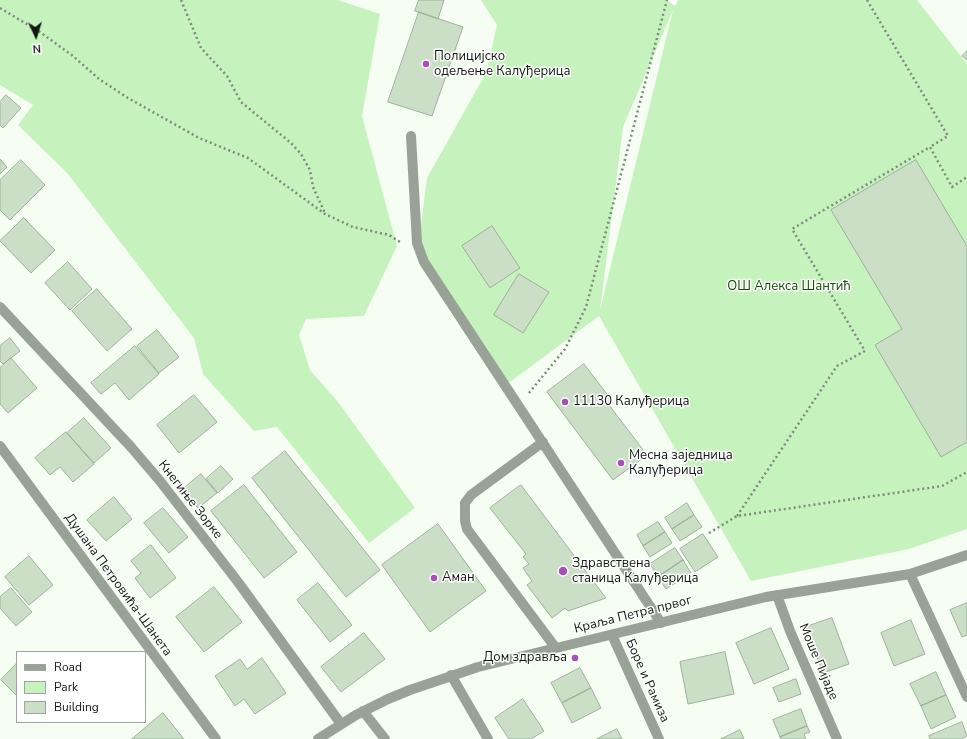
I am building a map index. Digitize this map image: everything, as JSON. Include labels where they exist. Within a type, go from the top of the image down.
[{"type":"street","points":[[411,136],[418,248],[424,262],[544,442],[661,623]]},
{"type":"street","name":"Кнегиње Зорке","points":[[0,307],[131,447],[155,476],[238,582],[341,724]]},
{"type":"street","points":[[544,442],[471,495],[465,503],[465,522],[467,529],[554,647]]},
{"type":"street","name":"Душана Петровића-Шанета","points":[[0,446],[216,739]]},
{"type":"street","name":"Краља Петра првог","points":[[318,739],[363,711],[410,690],[451,675],[554,647],[612,635],[777,595],[910,574],[967,554]]},
{"type":"street","points":[[910,574],[967,697]]},
{"type":"street","name":"Моше Пијаде","points":[[777,595],[790,631],[837,739]]},
{"type":"street","name":"Боре и Рамиза","points":[[612,635],[659,739]]},
{"type":"street","points":[[451,675],[488,739]]},
{"type":"street","points":[[363,711],[386,739]]},
{"type":"path","points":[[181,0],[201,48],[227,76],[241,102],[291,143],[301,154],[310,170],[313,187],[326,214]]},
{"type":"path","points":[[518,404],[542,379],[565,349],[586,307],[667,0]]},
{"type":"path","points":[[737,516],[837,366],[865,351],[792,229],[948,136],[866,0]]},
{"type":"path","points":[[0,8],[40,32],[98,79],[128,98],[199,138],[248,158],[326,214],[353,227],[389,235],[404,244],[418,248]]},
{"type":"path","points":[[930,147],[952,187],[967,178]]},
{"type":"path","points":[[709,533],[737,516],[942,486],[967,472]]},
{"type":"green space","points":[[0,0],[338,0],[380,14],[362,116],[397,246],[364,316],[306,319],[299,335],[310,370],[338,402],[415,508],[369,543],[277,427],[254,431],[203,374],[194,338],[68,174],[18,125],[33,105],[0,85]]},
{"type":"green space","name":"ОШ Алекса Шантић","points":[[481,0],[667,0],[675,6],[678,0],[917,0],[967,64],[967,529],[909,549],[751,581],[599,316],[506,385],[418,248],[427,178],[486,73],[497,25]],"holes":[[[673,10],[600,310],[623,127]]]},
{"type":"building","points":[[419,0],[444,0],[438,19],[415,11]]},
{"type":"building","name":"Полицијско одељење Калуђерица","points":[[419,12],[463,27],[432,116],[388,102]]},
{"type":"building","points":[[967,51],[967,60],[962,56]]},
{"type":"building","points":[[6,95],[21,108],[3,128],[0,125],[0,102]]},
{"type":"building","points":[[0,159],[7,167],[0,174]]},
{"type":"building","points":[[21,160],[45,185],[10,220],[0,210],[0,180]]},
{"type":"building","points":[[916,160],[967,246],[967,442],[941,457],[875,345],[902,329],[831,210]]},
{"type":"building","points":[[24,218],[55,250],[31,273],[0,241]]},
{"type":"building","points":[[492,226],[520,268],[490,288],[462,246]]},
{"type":"building","points":[[68,262],[92,289],[70,310],[45,283]]},
{"type":"building","points":[[519,274],[549,292],[523,333],[494,315]]},
{"type":"building","points":[[97,289],[132,329],[107,351],[72,311]]},
{"type":"building","points":[[157,330],[179,357],[159,373],[137,346]]},
{"type":"building","points":[[10,338],[20,351],[3,364],[0,361],[0,346]]},
{"type":"building","points":[[135,346],[159,374],[129,400],[115,383],[101,394],[91,383]]},
{"type":"building","points":[[11,358],[37,388],[8,413],[0,404],[0,368]]},
{"type":"building","points":[[584,364],[613,402],[609,405],[647,455],[613,480],[547,392]]},
{"type":"building","points":[[194,395],[217,422],[179,453],[157,425]]},
{"type":"building","points":[[84,418],[111,448],[94,463],[67,433]]},
{"type":"building","points":[[66,432],[94,464],[73,482],[60,467],[50,475],[35,458]]},
{"type":"building","points":[[285,451],[380,570],[346,597],[252,478]]},
{"type":"building","points":[[221,466],[233,479],[218,493],[206,479]]},
{"type":"building","points":[[201,474],[217,493],[198,508],[182,490]]},
{"type":"building","points":[[244,485],[297,552],[264,578],[211,511]]},
{"type":"building","points":[[521,485],[606,598],[568,611],[565,608],[552,618],[527,585],[532,581],[523,568],[529,564],[523,557],[526,554],[490,508]]},
{"type":"building","points":[[114,497],[132,519],[106,541],[87,520]]},
{"type":"building","points":[[687,503],[694,515],[672,529],[665,518]]},
{"type":"building","points":[[163,508],[188,537],[169,553],[144,523]]},
{"type":"building","points":[[694,515],[702,527],[680,541],[672,529]]},
{"type":"building","points":[[658,522],[665,532],[643,546],[637,535]]},
{"type":"building","name":"Аман","points":[[438,524],[486,591],[430,632],[382,565]]},
{"type":"building","points":[[665,532],[672,543],[650,557],[643,546]]},
{"type":"building","points":[[703,534],[718,557],[695,572],[680,549]]},
{"type":"building","points":[[151,545],[176,578],[150,598],[135,578],[141,573],[131,561]]},
{"type":"building","points":[[675,548],[683,560],[658,577],[650,564]]},
{"type":"building","points":[[29,556],[53,585],[29,605],[5,577]]},
{"type":"building","points":[[683,560],[691,573],[666,589],[658,577]]},
{"type":"building","points":[[318,583],[352,625],[330,642],[297,600]]},
{"type":"building","points":[[214,587],[242,622],[204,652],[176,617]]},
{"type":"building","points":[[11,588],[32,612],[16,626],[0,608],[0,597]]},
{"type":"building","points":[[967,603],[967,635],[962,637],[950,610]]},
{"type":"building","points":[[832,618],[849,664],[823,673],[806,627]]},
{"type":"building","points":[[911,620],[925,654],[894,666],[881,633]]},
{"type":"building","points":[[771,628],[789,669],[754,684],[736,643]]},
{"type":"building","points":[[364,633],[385,659],[341,692],[321,667]]},
{"type":"building","points":[[725,652],[734,694],[688,704],[680,662]]},
{"type":"building","points":[[262,658],[286,693],[255,714],[244,699],[235,706],[215,676],[240,659],[247,669]]},
{"type":"building","points":[[16,664],[16,695],[1,680]]},
{"type":"building","points":[[580,668],[591,688],[562,703],[551,683]]},
{"type":"building","points":[[936,672],[946,695],[921,706],[910,684]]},
{"type":"building","points":[[796,679],[801,694],[779,702],[773,688]]},
{"type":"building","points":[[591,688],[601,708],[572,723],[562,703]]},
{"type":"building","points":[[946,695],[956,717],[931,729],[921,706]]},
{"type":"building","points":[[523,699],[544,731],[531,739],[509,739],[495,718]]},
{"type":"building","points":[[801,709],[807,726],[780,737],[773,720]]},
{"type":"building","points":[[163,713],[184,739],[132,739]]},
{"type":"building","points":[[962,722],[967,736],[961,739],[930,739],[929,736]]},
{"type":"building","points":[[807,726],[810,732],[804,734],[806,739],[781,739],[780,737]]},
{"type":"building","points":[[617,729],[622,739],[597,739]]},
{"type":"building","points":[[740,730],[744,739],[721,739]]},
{"type":"place","name":"Полицијско одељење Калуђерица","points":[[426,64]]},
{"type":"place","name":"11130 Калуђерица","points":[[565,402]]},
{"type":"place","name":"Месна заједница Калуђерица","points":[[621,463]]},
{"type":"place","name":"Здравствена станица Калуђерица","points":[[563,571]]},
{"type":"place","name":"Аман","points":[[434,578]]},
{"type":"place","name":"Дом здравља","points":[[575,658]]}]
